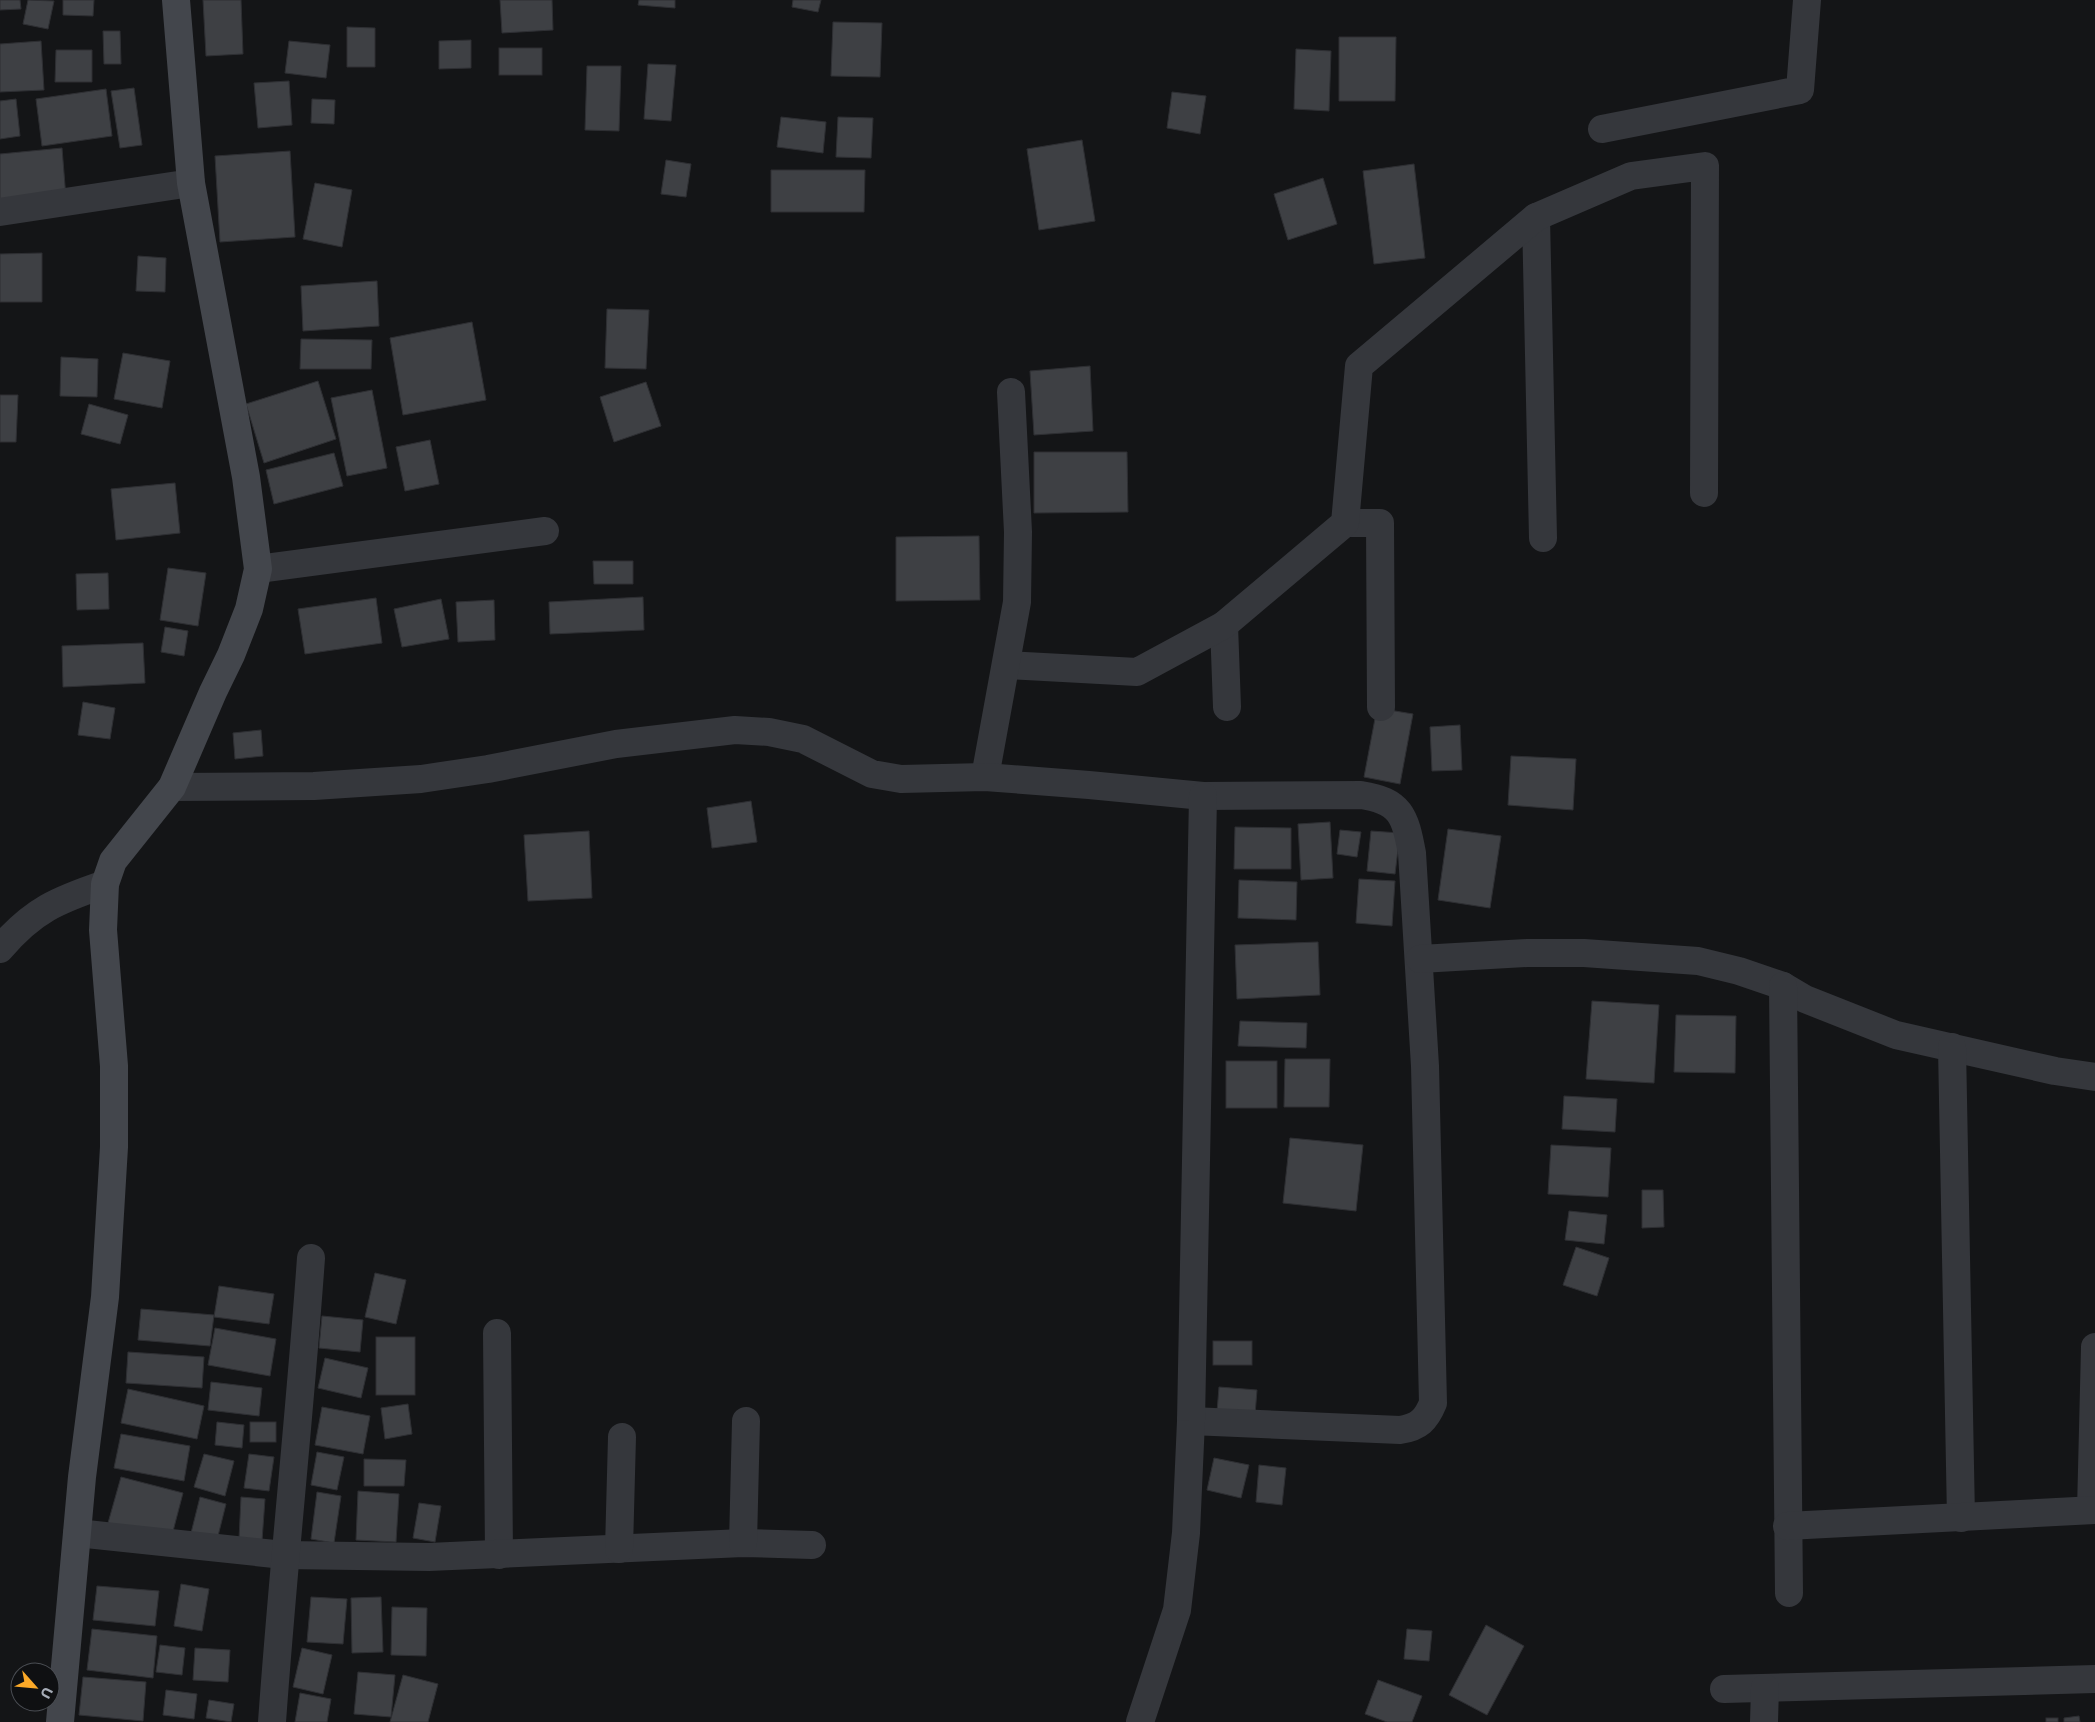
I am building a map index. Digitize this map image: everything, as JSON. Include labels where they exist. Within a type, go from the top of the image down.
[{"type":"street","points":[[60,1722],[82,1478],[105,1297],[114,1146],[114,1066],[103,930],[105,884],[113,861],[172,787],[235,646],[249,609],[258,569],[246,477],[191,183],[176,0]]},
{"type":"street","points":[[1602,129],[1800,90],[1807,0]]},
{"type":"street","points":[[1345,523],[1359,366],[1536,217],[1631,176],[1705,166],[1704,493]]},
{"type":"street","points":[[0,212],[191,183]]},
{"type":"street","points":[[1536,217],[1544,538]]},
{"type":"street","points":[[985,777],[1018,602],[1018,532],[1011,392]]},
{"type":"street","points":[[1007,665],[1137,672],[1224,625],[1345,523],[1380,523],[1381,707]]},
{"type":"street","points":[[258,569],[545,530]]},
{"type":"street","points":[[1224,625],[1226,707]]},
{"type":"street","points":[[172,787],[314,786],[412,779],[488,769],[616,744],[734,730],[768,732],[803,739],[872,774],[901,780],[985,777],[1089,784],[1203,796],[1361,795],[1380,798],[1395,808],[1406,822],[1412,853],[1420,958],[1434,1381],[1433,1403],[1428,1416],[1414,1428],[1400,1430],[1191,1421]]},
{"type":"street","points":[[1140,1722],[1177,1610],[1186,1533],[1191,1421],[1203,796]]},
{"type":"street","points":[[0,949],[36,913],[64,898],[105,884]]},
{"type":"street","points":[[1420,958],[1527,953],[1584,953],[1698,961],[1739,971],[1783,986],[1805,999],[1896,1035],[2055,1071],[2095,1077]]},
{"type":"street","points":[[1783,986],[1789,1593]]},
{"type":"street","points":[[1952,1047],[1961,1518]]},
{"type":"street","points":[[272,1722],[284,1555],[301,1403],[311,1258]]},
{"type":"street","points":[[497,1333],[499,1555]]},
{"type":"street","points":[[1787,1526],[2093,1510],[2095,1347]]},
{"type":"street","points":[[743,1543],[746,1421]]},
{"type":"street","points":[[619,1549],[622,1437]]},
{"type":"street","points":[[78,1533],[284,1555],[429,1558],[743,1543],[812,1545]]},
{"type":"street","points":[[1724,1689],[2095,1679]]},
{"type":"street","points":[[1764,1722],[1765,1688]]},
{"type":"building","points":[[0,0],[20,0],[21,9],[0,10]]},
{"type":"building","points":[[28,0],[54,1],[48,29],[23,24]]},
{"type":"building","points":[[63,0],[94,0],[93,16],[63,15]]},
{"type":"building","points":[[203,0],[241,0],[243,54],[206,56]]},
{"type":"building","points":[[500,0],[552,0],[553,30],[502,33]]},
{"type":"building","points":[[639,0],[675,0],[675,8],[638,5]]},
{"type":"building","points":[[793,0],[821,0],[818,12],[792,7]]},
{"type":"building","points":[[833,22],[882,23],[880,77],[831,76]]},
{"type":"building","points":[[347,27],[375,28],[375,67],[347,67]]},
{"type":"building","points":[[103,31],[120,31],[121,64],[104,64]]},
{"type":"building","points":[[1339,37],[1396,37],[1395,101],[1339,101]]},
{"type":"building","points":[[471,40],[471,68],[439,69],[439,41]]},
{"type":"building","points":[[41,41],[44,90],[0,92],[0,44]]},
{"type":"building","points":[[289,41],[330,45],[326,78],[285,73]]},
{"type":"building","points":[[499,48],[542,48],[542,75],[499,75]]},
{"type":"building","points":[[1296,49],[1331,51],[1329,111],[1294,109]]},
{"type":"building","points":[[56,50],[92,50],[92,82],[55,82]]},
{"type":"building","points":[[648,64],[676,65],[671,121],[644,119]]},
{"type":"building","points":[[587,66],[621,66],[619,131],[585,130]]},
{"type":"building","points":[[289,81],[292,125],[258,128],[254,83]]},
{"type":"building","points":[[134,88],[142,145],[120,148],[111,91]]},
{"type":"building","points":[[106,89],[112,136],[42,146],[36,99]]},
{"type":"building","points":[[1172,92],[1206,96],[1200,134],[1167,128]]},
{"type":"building","points":[[16,99],[20,136],[0,139],[0,101]]},
{"type":"building","points":[[312,99],[335,100],[334,124],[311,123]]},
{"type":"building","points":[[781,117],[826,122],[823,153],[777,147]]},
{"type":"building","points":[[838,117],[873,118],[871,158],[836,157]]},
{"type":"building","points":[[1082,140],[1095,221],[1039,230],[1027,149]]},
{"type":"building","points":[[62,148],[66,198],[0,204],[0,154]]},
{"type":"building","points":[[290,151],[295,237],[220,242],[215,156]]},
{"type":"building","points":[[666,160],[691,164],[686,197],[661,194]]},
{"type":"building","points":[[1414,164],[1425,258],[1374,264],[1363,171]]},
{"type":"building","points":[[771,170],[865,170],[864,212],[771,212]]},
{"type":"building","points":[[1323,178],[1337,224],[1288,240],[1274,194]]},
{"type":"building","points":[[315,183],[352,190],[342,247],[303,239]]},
{"type":"building","points":[[42,253],[42,302],[0,302],[0,254]]},
{"type":"building","points":[[138,256],[166,258],[165,292],[136,291]]},
{"type":"building","points":[[377,281],[379,326],[303,331],[301,286]]},
{"type":"building","points":[[607,309],[649,310],[646,369],[605,368]]},
{"type":"building","points":[[472,322],[486,400],[403,415],[390,338]]},
{"type":"building","points":[[301,339],[372,340],[371,369],[300,369]]},
{"type":"building","points":[[123,353],[170,361],[162,408],[114,399]]},
{"type":"building","points":[[61,357],[98,359],[97,397],[60,396]]},
{"type":"building","points":[[1090,366],[1093,431],[1034,435],[1030,371]]},
{"type":"building","points":[[318,381],[336,439],[264,463],[246,404]]},
{"type":"building","points":[[646,382],[661,426],[614,442],[600,397]]},
{"type":"building","points":[[372,390],[387,468],[347,476],[331,398]]},
{"type":"building","points":[[0,395],[18,395],[16,442],[0,442]]},
{"type":"building","points":[[89,404],[128,415],[120,444],[81,434]]},
{"type":"building","points":[[430,440],[439,484],[405,491],[396,447]]},
{"type":"building","points":[[1034,452],[1127,452],[1128,512],[1034,513]]},
{"type":"building","points":[[334,453],[343,486],[274,504],[266,470]]},
{"type":"building","points":[[175,483],[180,533],[116,540],[111,489]]},
{"type":"building","points":[[979,536],[980,600],[896,601],[896,537]]},
{"type":"building","points":[[593,561],[633,561],[633,584],[594,584]]},
{"type":"building","points":[[168,568],[206,573],[198,626],[160,620]]},
{"type":"building","points":[[108,573],[109,609],[77,610],[76,574]]},
{"type":"building","points":[[643,597],[644,630],[550,634],[549,602]]},
{"type":"building","points":[[376,598],[382,643],[305,654],[298,609]]},
{"type":"building","points":[[441,599],[449,639],[402,647],[394,609]]},
{"type":"building","points":[[494,600],[495,640],[458,642],[456,602]]},
{"type":"building","points":[[165,627],[188,631],[184,656],[161,652]]},
{"type":"building","points":[[143,643],[145,683],[63,687],[62,646]]},
{"type":"building","points":[[83,702],[115,708],[110,739],[78,735]]},
{"type":"building","points":[[1377,708],[1413,714],[1400,784],[1364,777]]},
{"type":"building","points":[[1460,725],[1462,770],[1432,771],[1430,727]]},
{"type":"building","points":[[261,730],[263,756],[235,759],[233,733]]},
{"type":"building","points":[[1511,756],[1576,759],[1573,810],[1508,805]]},
{"type":"building","points":[[751,801],[757,842],[712,848],[707,808]]},
{"type":"building","points":[[1330,822],[1333,878],[1301,880],[1298,824]]},
{"type":"building","points":[[1235,827],[1291,828],[1291,869],[1234,869]]},
{"type":"building","points":[[1448,829],[1501,836],[1490,908],[1438,900]]},
{"type":"building","points":[[1340,830],[1361,832],[1357,857],[1337,854]]},
{"type":"building","points":[[589,831],[592,898],[528,901],[524,835]]},
{"type":"building","points":[[1371,831],[1400,833],[1395,874],[1367,871]]},
{"type":"building","points":[[1359,879],[1395,881],[1392,926],[1356,923]]},
{"type":"building","points":[[1239,880],[1297,882],[1296,920],[1238,918]]},
{"type":"building","points":[[1318,942],[1320,995],[1237,999],[1235,945]]},
{"type":"building","points":[[1592,1001],[1659,1005],[1654,1083],[1586,1079]]},
{"type":"building","points":[[1676,1015],[1736,1016],[1735,1073],[1674,1072]]},
{"type":"building","points":[[1240,1021],[1307,1023],[1306,1048],[1238,1046]]},
{"type":"building","points":[[1285,1059],[1330,1059],[1329,1107],[1284,1107]]},
{"type":"building","points":[[1226,1061],[1277,1061],[1277,1108],[1226,1108]]},
{"type":"building","points":[[1564,1096],[1617,1099],[1615,1132],[1562,1129]]},
{"type":"building","points":[[1290,1138],[1363,1145],[1356,1211],[1283,1203]]},
{"type":"building","points":[[1551,1145],[1611,1148],[1608,1197],[1548,1194]]},
{"type":"building","points":[[1642,1190],[1663,1190],[1664,1227],[1642,1228]]},
{"type":"building","points":[[1569,1211],[1607,1215],[1604,1244],[1565,1240]]},
{"type":"building","points":[[1576,1247],[1609,1258],[1597,1296],[1563,1285]]},
{"type":"building","points":[[375,1273],[406,1280],[396,1324],[365,1317]]},
{"type":"building","points":[[219,1286],[274,1294],[269,1324],[214,1317]]},
{"type":"building","points":[[141,1309],[214,1315],[210,1346],[138,1340]]},
{"type":"building","points":[[322,1316],[363,1320],[360,1352],[319,1348]]},
{"type":"building","points":[[215,1328],[276,1339],[270,1376],[208,1365]]},
{"type":"building","points":[[376,1337],[415,1337],[415,1395],[376,1395]]},
{"type":"building","points":[[1213,1341],[1252,1341],[1252,1365],[1213,1365]]},
{"type":"building","points":[[128,1352],[204,1357],[202,1388],[126,1383]]},
{"type":"building","points":[[325,1358],[368,1368],[361,1398],[318,1388]]},
{"type":"building","points":[[211,1382],[262,1388],[259,1416],[208,1410]]},
{"type":"building","points":[[1219,1387],[1257,1390],[1255,1415],[1217,1412]]},
{"type":"building","points":[[128,1389],[204,1406],[197,1439],[121,1423]]},
{"type":"building","points":[[408,1404],[412,1434],[385,1439],[381,1408]]},
{"type":"building","points":[[322,1407],[370,1416],[363,1454],[315,1445]]},
{"type":"building","points":[[217,1422],[244,1425],[242,1448],[215,1445]]},
{"type":"building","points":[[250,1422],[276,1422],[276,1442],[250,1442]]},
{"type":"building","points":[[121,1434],[190,1446],[184,1481],[114,1468]]},
{"type":"building","points":[[317,1452],[344,1457],[337,1490],[311,1485]]},
{"type":"building","points":[[204,1454],[234,1461],[225,1496],[194,1487]]},
{"type":"building","points":[[249,1454],[274,1457],[269,1491],[244,1488]]},
{"type":"building","points":[[1214,1458],[1249,1465],[1241,1498],[1207,1490]]},
{"type":"building","points":[[364,1459],[406,1460],[404,1486],[364,1486]]},
{"type":"building","points":[[1259,1465],[1286,1468],[1282,1505],[1256,1502]]},
{"type":"building","points":[[121,1477],[183,1493],[171,1539],[108,1523]]},
{"type":"building","points":[[358,1491],[399,1494],[396,1542],[356,1540]]},
{"type":"building","points":[[317,1492],[341,1496],[334,1543],[311,1539]]},
{"type":"building","points":[[200,1497],[226,1504],[217,1540],[191,1533]]},
{"type":"building","points":[[241,1497],[265,1499],[262,1541],[239,1539]]},
{"type":"building","points":[[419,1503],[441,1506],[435,1542],[413,1538]]},
{"type":"building","points":[[181,1584],[209,1589],[202,1631],[174,1626]]},
{"type":"building","points":[[97,1586],[159,1591],[155,1626],[93,1620]]},
{"type":"building","points":[[311,1597],[347,1599],[343,1644],[307,1642]]},
{"type":"building","points":[[381,1597],[383,1652],[352,1653],[351,1598]]},
{"type":"building","points":[[392,1607],[427,1608],[426,1656],[391,1655]]},
{"type":"building","points":[[1486,1625],[1524,1646],[1487,1715],[1449,1695]]},
{"type":"building","points":[[92,1629],[157,1636],[153,1678],[87,1670]]},
{"type":"building","points":[[1407,1629],[1432,1631],[1429,1661],[1404,1659]]},
{"type":"building","points":[[160,1645],[185,1648],[182,1675],[156,1672]]},
{"type":"building","points":[[195,1648],[230,1650],[228,1682],[193,1680]]},
{"type":"building","points":[[302,1648],[332,1655],[323,1694],[293,1687]]},
{"type":"building","points":[[358,1672],[395,1675],[391,1717],[354,1714]]},
{"type":"building","points":[[403,1675],[438,1684],[428,1722],[390,1722]]},
{"type":"building","points":[[83,1677],[146,1682],[143,1721],[79,1715]]},
{"type":"building","points":[[1378,1680],[1422,1696],[1412,1722],[1387,1722],[1365,1714]]},
{"type":"building","points":[[166,1690],[197,1694],[194,1719],[163,1715]]},
{"type":"building","points":[[300,1693],[331,1699],[327,1722],[295,1722]]},
{"type":"building","points":[[209,1700],[234,1704],[231,1722],[206,1718]]},
{"type":"building","points":[[2079,1716],[2080,1722],[2064,1722],[2064,1718]]},
{"type":"building","points":[[2046,1718],[2058,1718],[2058,1722],[2046,1722]]}]
